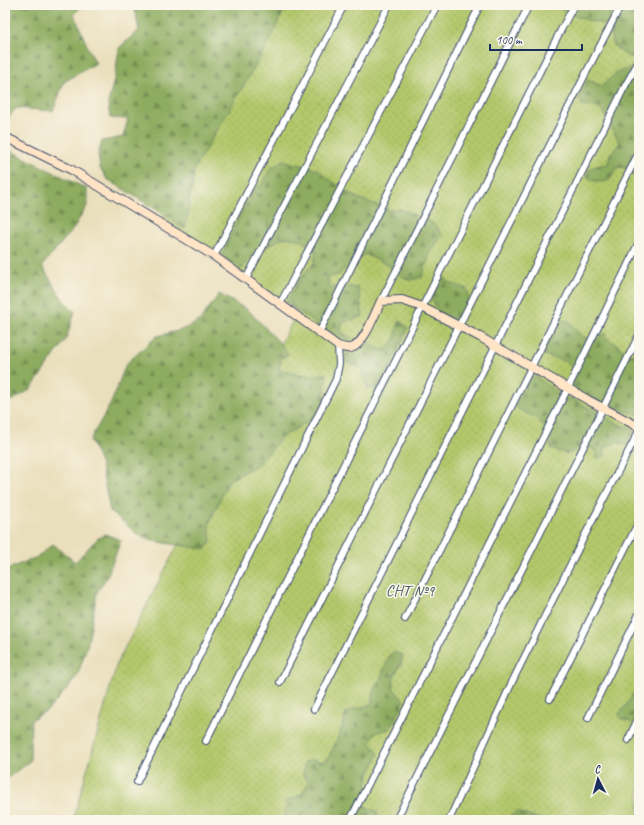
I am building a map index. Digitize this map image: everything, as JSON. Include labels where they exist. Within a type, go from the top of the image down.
[{"type":"street","points":[[214,256],[344,5]]},
{"type":"street","points":[[246,279],[389,5]]},
{"type":"street","points":[[280,304],[437,5]]},
{"type":"street","points":[[319,333],[480,5]]},
{"type":"street","points":[[5,137],[72,170],[214,256],[338,346],[350,348],[356,346],[363,339],[529,5]]},
{"type":"street","points":[[206,741],[574,5]]},
{"type":"street","points":[[280,682],[621,5]]},
{"type":"street","points":[[314,709],[624,88],[639,61]]},
{"type":"street","points":[[405,619],[639,152]]},
{"type":"street","points":[[350,820],[568,388],[639,242]]},
{"type":"street","points":[[381,301],[402,300],[459,326],[639,427]]},
{"type":"street","points":[[396,820],[639,335]]},
{"type":"street","points":[[137,782],[336,379],[339,364],[338,346]]},
{"type":"street","points":[[449,820],[513,680],[585,535],[639,431]]},
{"type":"street","points":[[550,699],[639,521]]},
{"type":"street","points":[[588,718],[639,614]]},
{"type":"street","points":[[628,740],[639,717]]},
{"type":"green space","points":[[5,5],[83,5],[74,14],[96,63],[64,82],[53,111],[16,108],[5,122]]},
{"type":"green space","points":[[134,5],[286,5],[269,43],[195,167],[185,229],[107,179],[100,168],[98,155],[102,141],[123,137],[128,119],[110,118],[108,103],[115,76],[119,48],[139,30]]},
{"type":"green space","name":"СНТ №9","points":[[279,5],[639,5],[639,820],[73,820],[117,663],[297,312],[162,218]]},
{"type":"green space","points":[[556,5],[639,5],[639,45],[634,58],[627,56],[613,45],[611,38],[613,26],[575,16],[556,7]]},
{"type":"green space","points":[[639,66],[639,181],[632,175],[628,168],[617,167],[610,180],[601,182],[591,180],[587,176],[589,170],[596,166],[608,164],[610,154],[620,143],[603,111],[596,107],[582,105],[579,97],[588,80],[602,86],[615,74],[632,67]]},
{"type":"green space","points":[[5,148],[87,189],[87,206],[73,229],[42,266],[63,300],[75,312],[66,339],[31,389],[13,400],[5,400]]},
{"type":"green space","points":[[283,160],[319,170],[328,179],[360,199],[390,210],[401,209],[433,223],[442,235],[430,254],[422,277],[411,280],[403,277],[386,264],[365,254],[344,269],[339,275],[328,278],[330,288],[358,288],[363,316],[345,321],[342,325],[341,331],[352,339],[349,342],[341,341],[286,302],[302,276],[314,263],[316,252],[301,240],[287,237],[280,239],[250,257],[242,269],[222,255],[241,212],[254,190],[262,184],[270,169]]},
{"type":"green space","points":[[443,277],[450,283],[467,289],[469,298],[465,309],[456,322],[437,311],[435,304],[431,299]]},
{"type":"green space","points":[[219,294],[248,310],[281,344],[288,354],[281,359],[279,370],[300,375],[327,374],[323,405],[311,419],[282,437],[254,467],[229,480],[209,524],[211,541],[205,549],[158,542],[136,534],[110,511],[101,465],[90,440],[111,403],[126,364],[157,336],[181,330],[200,321]]},
{"type":"green space","points":[[400,321],[408,328],[381,387],[374,389],[368,388],[363,376],[362,368],[346,362],[346,354],[368,342],[378,349],[386,350],[394,341]]},
{"type":"green space","points":[[559,321],[568,321],[582,337],[596,340],[604,333],[609,340],[629,354],[639,354],[639,414],[621,410],[584,395],[570,387],[578,374],[565,361],[544,355],[545,349]]},
{"type":"green space","points":[[536,377],[566,400],[571,398],[613,422],[636,431],[629,438],[630,446],[616,442],[605,448],[605,456],[597,458],[594,448],[581,446],[568,454],[551,449],[550,433],[535,417],[518,409],[515,405],[525,388],[528,379]]},
{"type":"green space","points":[[105,534],[121,540],[107,577],[97,592],[88,643],[78,674],[68,688],[48,710],[31,720],[30,761],[5,780],[5,570],[37,557],[53,544],[75,562],[97,539]]},
{"type":"green space","points":[[393,652],[403,655],[401,664],[394,676],[393,688],[404,701],[390,729],[375,733],[370,742],[379,754],[369,774],[363,805],[376,811],[381,820],[290,820],[283,816],[287,801],[302,794],[309,782],[303,776],[305,762],[313,759],[320,762],[328,759],[341,731],[346,712],[372,704],[374,689],[381,677],[389,657]]},
{"type":"green space","points":[[639,685],[639,730],[629,721],[621,719],[619,714]]},
{"type":"green space","points":[[517,811],[528,816],[545,820],[495,820],[509,818]]}]
